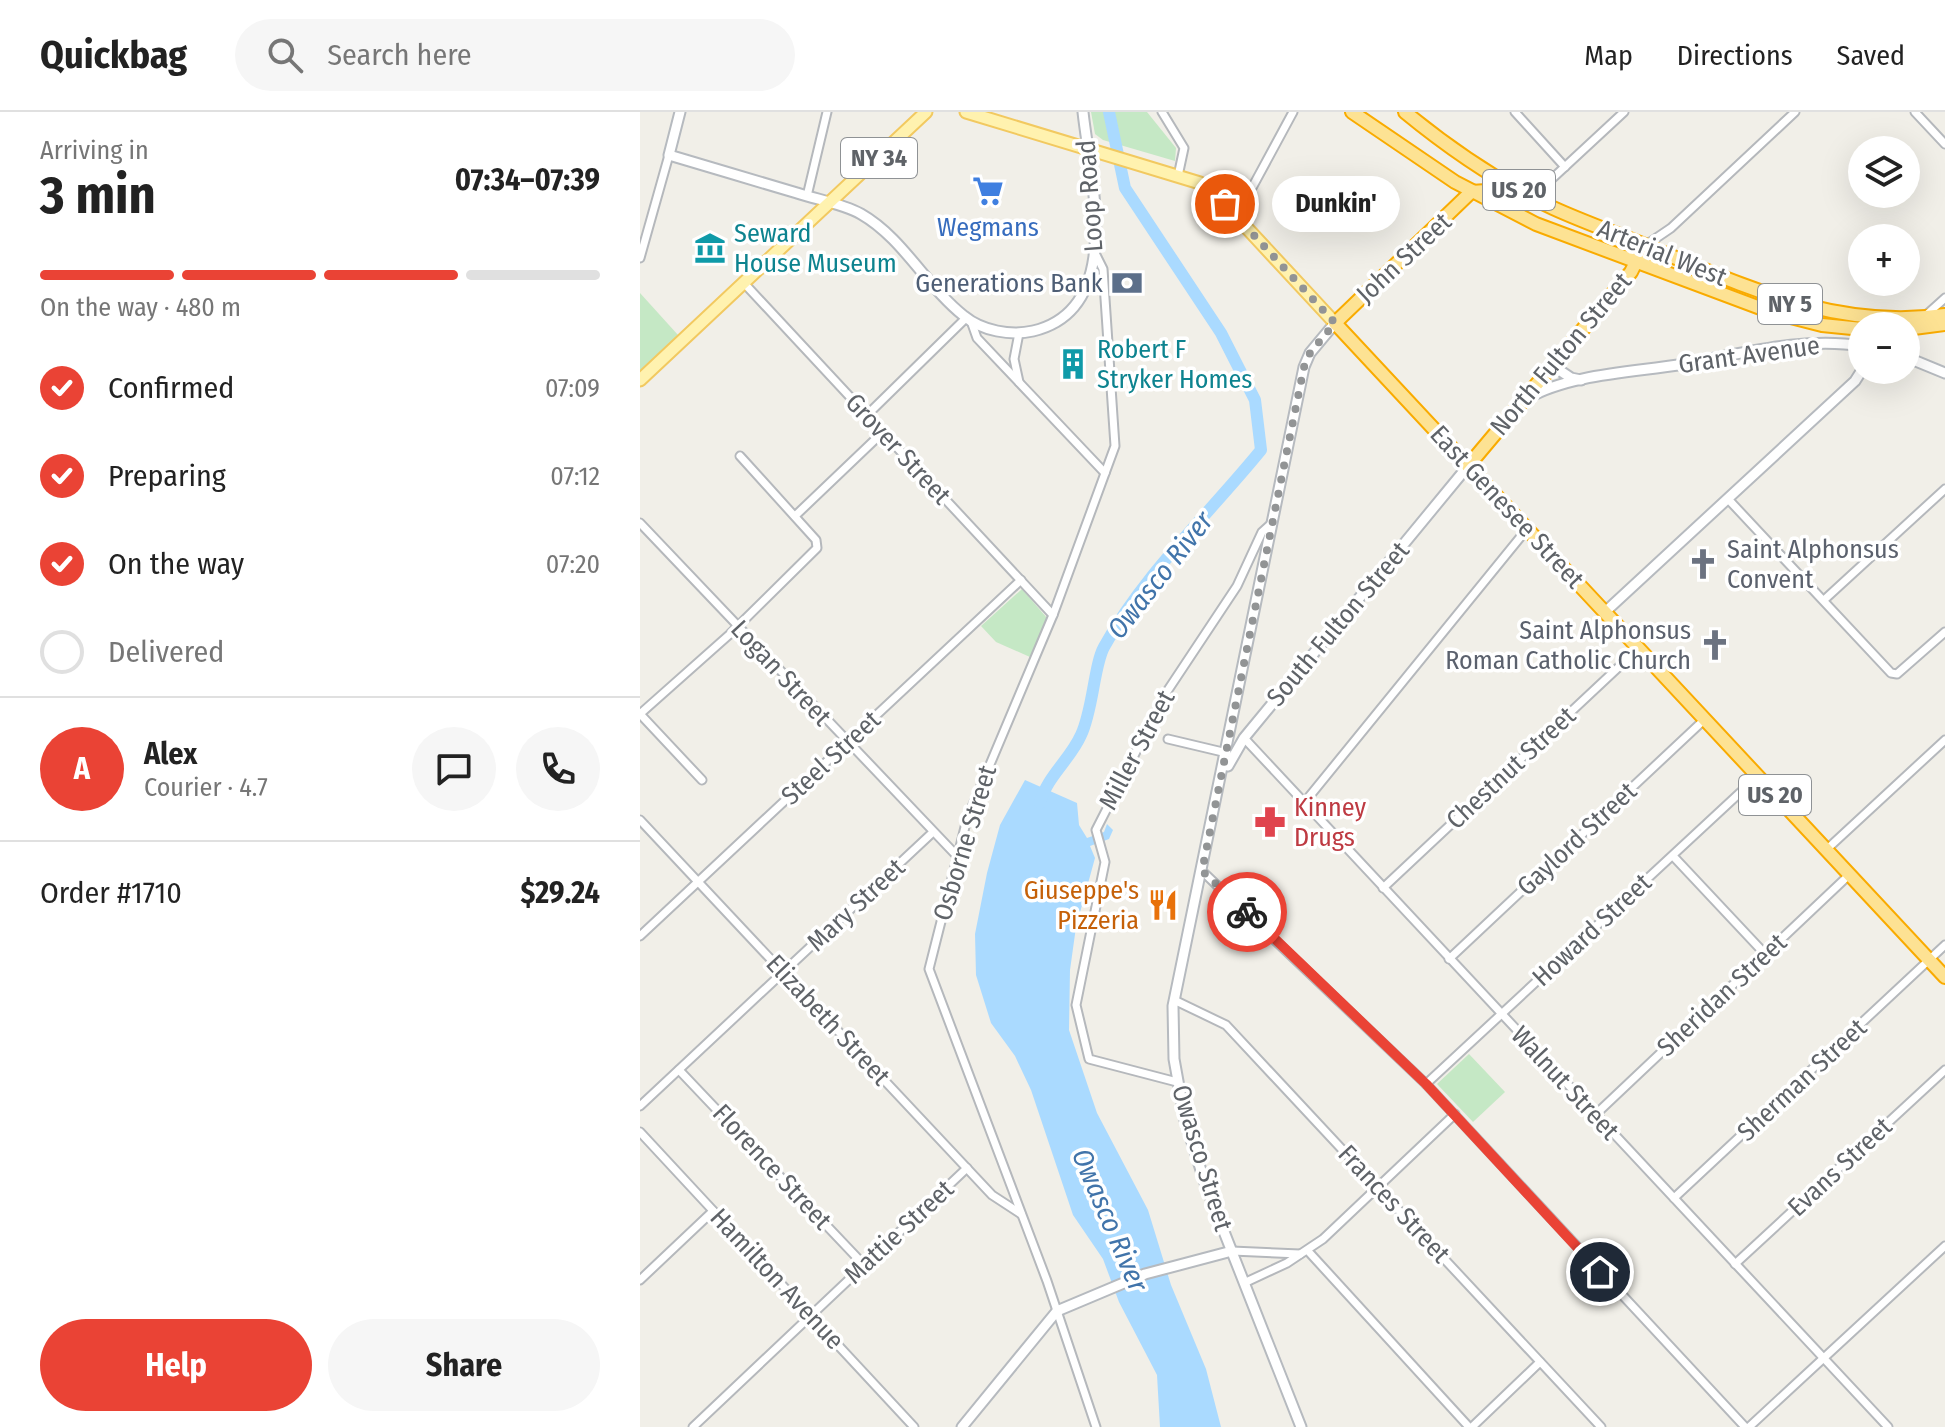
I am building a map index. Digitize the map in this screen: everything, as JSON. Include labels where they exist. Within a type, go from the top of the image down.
[{"type":"highway","name":"US 20","points":[[1352,112],[1471,192]]},
{"type":"highway","name":"Arterial West","points":[[1405,112],[1466,158],[1646,245],[1761,294],[1812,309],[1877,318],[1945,315]]},
{"type":"highway","points":[[1471,192],[1502,190],[1537,193]]},
{"type":"highway","name":"NY 5","points":[[1471,192],[1536,224],[1771,312],[1822,325],[1848,328]]},
{"type":"highway","name":"John Street","points":[[1335,323],[1471,192]]},
{"type":"highway","name":"North Fulton Street","points":[[1468,466],[1635,263],[1646,245]]},
{"type":"highway","name":"East Genesee Street","points":[[1335,323],[1945,977]]},
{"type":"highway","points":[[1920,327],[1945,324]]},
{"type":"main road","name":"NY 34","points":[[640,380],[926,112]]},
{"type":"main road","name":"East Genesee Street","points":[[966,112],[1178,176],[1210,189],[1335,323]]},
{"type":"street","points":[[640,258],[680,112]]},
{"type":"street","points":[[807,196],[827,112]]},
{"type":"street","name":"Loop Road","points":[[1019,333],[1045,327],[1070,311],[1089,284],[1096,255],[1083,112]]},
{"type":"street","points":[[1162,112],[1184,148],[1178,176]]},
{"type":"street","points":[[1232,212],[1253,186],[1293,112]]},
{"type":"street","points":[[1515,112],[1565,167]]},
{"type":"street","points":[[1537,193],[1624,112]]},
{"type":"street","name":"North Fulton Street","points":[[1646,245],[1671,228],[1795,112]]},
{"type":"street","points":[[1915,112],[1943,139]]},
{"type":"street","points":[[669,155],[830,202],[856,211],[878,227],[969,320],[977,338],[1105,473]]},
{"type":"street","name":"Osborne Street","points":[[1096,255],[1103,269],[1115,446],[1053,615],[978,790],[957,856],[929,969],[1057,1311],[1096,1427]]},
{"type":"street","name":"Grover Street","points":[[743,282],[1053,615]]},
{"type":"street","points":[[1924,317],[1945,298]]},
{"type":"street","points":[[969,320],[1019,333],[1014,359],[1022,388]]},
{"type":"street","points":[[867,415],[969,320]]},
{"type":"street","name":"Owasco Street","points":[[1301,1427],[1198,1161],[1177,1082],[1174,1000],[1304,367],[1310,353],[1335,323]]},
{"type":"street","name":"Grant Avenue","points":[[1518,406],[1542,391],[1588,379],[1807,344],[1848,345]]},
{"type":"street","points":[[1559,356],[1559,370],[1564,374],[1588,379]]},
{"type":"street","points":[[1920,363],[1945,373]]},
{"type":"street","points":[[1605,612],[1852,384]]},
{"type":"street","points":[[795,516],[883,432]]},
{"type":"street","points":[[702,780],[640,714],[803,565],[815,552],[817,543],[740,456]]},
{"type":"street","name":"South Fulton Street","points":[[1219,788],[1244,738],[1468,466]]},
{"type":"street","points":[[1824,600],[1945,489]]},
{"type":"street","points":[[1728,499],[1875,655],[1897,674],[1945,632]]},
{"type":"street","name":"Logan Street","points":[[640,523],[957,856]]},
{"type":"street","name":"Miller Street","points":[[1177,1082],[1093,1063],[1085,1047],[1076,1001],[1105,862],[1096,830],[1166,693],[1237,586],[1262,532],[1272,523]]},
{"type":"street","points":[[1304,803],[1528,529]]},
{"type":"street","name":"Steel Street","points":[[640,936],[1021,580]]},
{"type":"street","name":"Chestnut Street","points":[[1383,888],[1639,648]]},
{"type":"street","name":"Gaylord Street","points":[[1449,959],[1705,719]]},
{"type":"street","points":[[1230,734],[1244,738]]},
{"type":"street","name":"Walnut Street","points":[[1244,738],[1888,1427]]},
{"type":"street","points":[[1168,739],[1227,753]]},
{"type":"street","points":[[1826,850],[1945,740]]},
{"type":"street","name":"Howard Street","points":[[1426,1084],[1758,776]]},
{"type":"street","name":"Elizabeth Street","points":[[640,820],[992,1195],[1021,1214]]},
{"type":"street","name":"Mary Street","points":[[640,1106],[932,833]]},
{"type":"street","points":[[1673,856],[1765,954]]},
{"type":"street","points":[[1202,871],[1426,1084],[1747,1427],[1945,1246]]},
{"type":"street","name":"Sheridan Street","points":[[1595,1115],[1849,875]]},
{"type":"street","name":"Sherman Street","points":[[1674,1198],[1945,945]]},
{"type":"street","name":"Frances Street","points":[[1174,1000],[1226,1025],[1601,1427]]},
{"type":"street","name":"Florence Street","points":[[679,1070],[864,1265]]},
{"type":"street","name":"Evans Street","points":[[1735,1264],[1945,1070]]},
{"type":"street","points":[[1244,1283],[1305,1252],[1455,1114]]},
{"type":"street","name":"Hamilton Avenue","points":[[640,1132],[914,1427]]},
{"type":"street","name":"Mattie Street","points":[[693,1427],[967,1168]]},
{"type":"street","points":[[640,1280],[713,1211]]},
{"type":"street","points":[[962,1427],[1057,1311],[1094,1294],[1184,1263],[1232,1251],[1305,1252],[1471,1427],[1540,1362]]},
{"type":"green space","points":[[1091,112],[1147,112],[1176,148],[1175,161],[1103,140],[1095,134]]},
{"type":"green space","points":[[640,293],[678,335],[640,371]]},
{"type":"green space","points":[[1022,589],[1047,618],[1030,657],[996,642],[981,626]]},
{"type":"green space","points":[[1469,1054],[1505,1092],[1473,1122],[1437,1084]]},
{"type":"water","points":[[1025,780],[1077,803],[1079,825],[1087,838],[1104,832],[1107,824],[1113,830],[1109,839],[1090,846],[1095,858],[1076,927],[1070,970],[1069,1030],[1097,1113],[1148,1210],[1171,1285],[1206,1369],[1221,1427],[1160,1427],[1157,1375],[1119,1302],[1103,1259],[1073,1215],[1031,1090],[1015,1056],[991,1023],[976,975],[975,934],[987,873],[1000,825]]},
{"type":"waterway","name":"Owasco River","points":[[1040,803],[1048,784],[1081,735],[1101,655],[1120,620],[1158,569],[1261,450],[1255,400],[1221,333],[1125,188],[1109,112]]},
{"type":"way so far","points":[[1225,204],[1335,323],[1310,353],[1304,367],[1202,871],[1247,912]]},
{"type":"place","name":"Wegmans","points":[[988,191]]},
{"type":"place","name":"Dunkin'","points":[[1225,204]]},
{"type":"place","name":"Seward House Museum","points":[[710,248]]},
{"type":"place","name":"Generations Bank","points":[[1127,283]]},
{"type":"place","name":"Robert F Stryker Homes","points":[[1073,364]]},
{"type":"place","name":"Saint Alphonsus Convent","points":[[1703,564]]},
{"type":"place","name":"Saint Alphonsus Roman Catholic Church","points":[[1715,645]]},
{"type":"place","name":"Kinney Drugs","points":[[1270,822]]},
{"type":"place","name":"Giuseppe's Pizzeria","points":[[1163,905]]},
{"type":"route","points":[[1247,912],[1426,1084],[1600,1272]]}]
